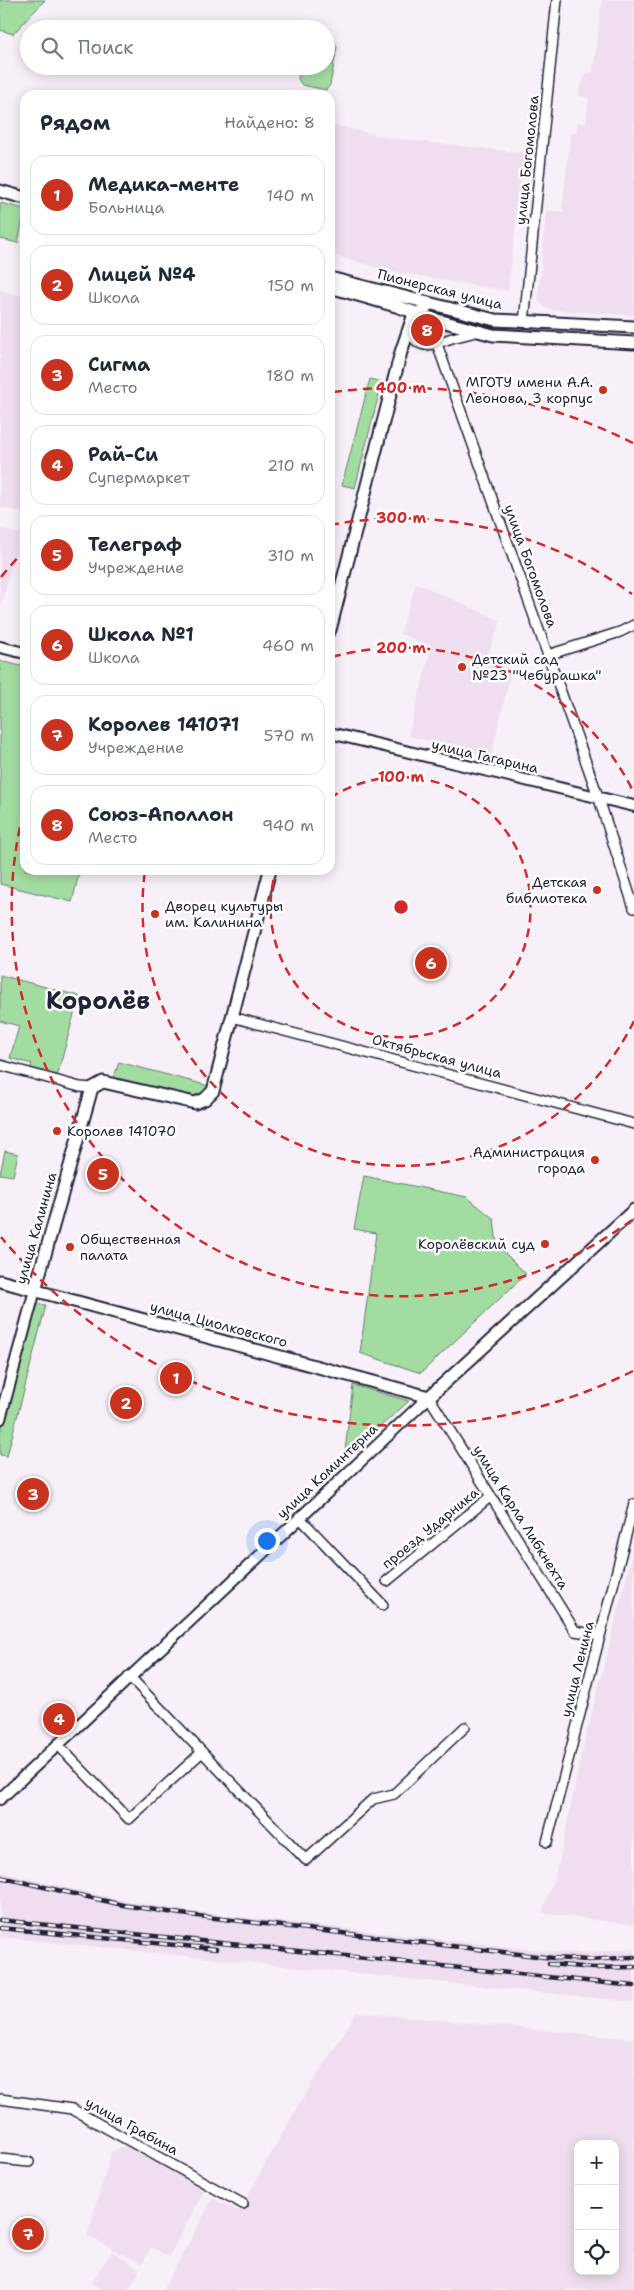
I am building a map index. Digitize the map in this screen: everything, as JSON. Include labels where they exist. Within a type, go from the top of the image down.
[{"type":"main road","points":[[0,191],[20,197]]},
{"type":"main road","name":"Пионерская улица","points":[[335,279],[488,318],[524,322],[634,327]]},
{"type":"main road","name":"Пионерская улица","points":[[335,288],[396,306],[416,315],[476,332],[509,337],[634,343]]},
{"type":"main road","points":[[335,610],[401,352],[416,315],[430,304]]},
{"type":"main road","points":[[92,1088],[103,1082],[195,1102],[205,1099],[214,1092],[269,875]]},
{"type":"main road","name":"улица Калинина","points":[[35,1290],[92,1088]]},
{"type":"main road","name":"улица Коминтерна","points":[[429,1397],[634,1210]]},
{"type":"main road","name":"улица Циолковского","points":[[0,1281],[429,1397]]},
{"type":"street","name":"улица Богомолова","points":[[524,322],[558,0]]},
{"type":"street","points":[[409,329],[413,338],[419,344],[437,344],[476,332]]},
{"type":"street","name":"улица Богомолова","points":[[437,344],[598,796],[634,908]]},
{"type":"street","points":[[548,655],[620,632],[634,625]]},
{"type":"street","points":[[0,646],[20,652]]},
{"type":"street","name":"улица Гагарина","points":[[335,734],[634,806]]},
{"type":"street","name":"Октябрьская улица","points":[[232,1017],[634,1124]]},
{"type":"street","points":[[0,1065],[80,1087],[92,1088]]},
{"type":"street","name":"улица Калинина","points":[[0,1419],[35,1290]]},
{"type":"street","name":"улица Карла Либкнехта","points":[[429,1397],[575,1631],[600,1635]]},
{"type":"street","name":"улица Коминтерна","points":[[0,1799],[58,1746],[129,1676],[429,1397]]},
{"type":"street","name":"проезд Ударника","points":[[387,1581],[491,1496]]},
{"type":"street","name":"улица Ленина","points":[[546,1842],[634,1504]]},
{"type":"street","points":[[299,1517],[383,1605]]},
{"type":"street","points":[[129,1676],[306,1860],[373,1798],[394,1794],[465,1727]]},
{"type":"street","points":[[58,1746],[129,1819],[202,1752]]},
{"type":"street","name":"улица Грабина","points":[[0,2099],[72,2109],[242,2204]]},
{"type":"street","points":[[0,2159],[29,2162]]},
{"type":"shaded area","points":[[602,0],[634,0],[634,315],[553,310],[544,307],[538,300],[546,210],[565,212],[562,208],[571,133],[576,133],[577,122],[586,123],[589,99],[580,96],[579,89],[587,73],[593,72]]},
{"type":"shaded area","points":[[335,125],[389,138],[524,153],[508,291],[389,271],[335,255]]},
{"type":"shaded area","points":[[0,290],[20,296],[20,512],[0,507]]},
{"type":"shaded area","points":[[0,528],[20,534],[0,609]]},
{"type":"shaded area","name":"Детский сад №23 \"Чебурашка\"","points":[[416,583],[501,621],[485,661],[511,672],[491,756],[408,736],[432,646],[400,634]]},
{"type":"shaded area","points":[[634,1548],[634,1925],[542,1913],[560,1859],[582,1751]]},
{"type":"shaded area","points":[[0,1872],[120,1900],[189,1911],[555,1952],[587,1953],[634,1948],[634,2002],[0,1937]]},
{"type":"shaded area","points":[[357,2012],[634,2039],[634,2290],[163,2290],[213,2198],[239,2211],[296,2109]]},
{"type":"shaded area","points":[[128,2146],[205,2190],[169,2257],[151,2247],[142,2264],[87,2236],[111,2152]]},
{"type":"shaded area","points":[[112,2251],[140,2270],[128,2290],[103,2290],[91,2283]]},
{"type":"green space","points":[[0,0],[45,0],[26,20],[20,20],[20,27],[13,34],[0,30]]},
{"type":"green space","points":[[299,75],[332,75],[330,85],[326,90],[302,85],[298,79]]},
{"type":"green space","points":[[0,203],[20,208],[18,243],[0,239]]},
{"type":"green space","points":[[370,379],[382,382],[355,488],[342,485]]},
{"type":"green space","points":[[0,661],[20,666],[20,875],[79,875],[72,902],[0,884]]},
{"type":"green space","points":[[0,975],[79,996],[57,1077],[30,1070],[32,1064],[10,1058],[19,1026],[0,1021]]},
{"type":"green space","points":[[119,1062],[209,1086],[206,1094],[195,1099],[113,1080]]},
{"type":"green space","points":[[5,1151],[18,1154],[13,1176],[0,1174]]},
{"type":"green space","points":[[364,1176],[467,1197],[494,1219],[497,1245],[526,1274],[421,1373],[360,1353],[376,1233],[354,1229]]},
{"type":"green space","points":[[34,1303],[46,1305],[7,1456],[0,1455],[0,1433]]},
{"type":"green space","points":[[353,1385],[409,1401],[344,1459]]},
{"type":"railway","points":[[0,1877],[123,1905],[181,1914],[553,1958],[589,1960],[634,1957]]},
{"type":"railway","points":[[0,1920],[634,1986]]},
{"type":"railway","points":[[0,1928],[216,1949]]},
{"type":"railway","points":[[549,1964],[593,1968],[634,1967]]},
{"type":"place","name":"Союз-Аполлон","points":[[427,330]]},
{"type":"place","name":"МГОТУ имени А.А. Леонова, 3 корпус","points":[[603,390]]},
{"type":"place","name":"Детский сад №23 \"Чебурашка\"","points":[[462,667]]},
{"type":"place","name":"Детская библиотека","points":[[597,890]]},
{"type":"place","name":"Дворец культуры им. Калинина","points":[[155,914]]},
{"type":"place","name":"Школа №1","points":[[431,963]]},
{"type":"place","name":"Королев 141070","points":[[57,1131]]},
{"type":"place","name":"Администрация города","points":[[595,1160]]},
{"type":"place","name":"Телеграф","points":[[103,1174]]},
{"type":"place","name":"Королёвский суд","points":[[545,1244]]},
{"type":"place","name":"Общественная палата","points":[[70,1247]]},
{"type":"place","name":"Медика-менте","points":[[176,1378]]},
{"type":"place","name":"Лицей №4","points":[[126,1403]]},
{"type":"place","name":"Сигма","points":[[33,1494]]},
{"type":"place","name":"Рай-Си","points":[[59,1719]]},
{"type":"place","name":"Королев 141071","points":[[28,2234]]},
{"type":"district","name":"Королёв","points":[[98,1001]]}]
